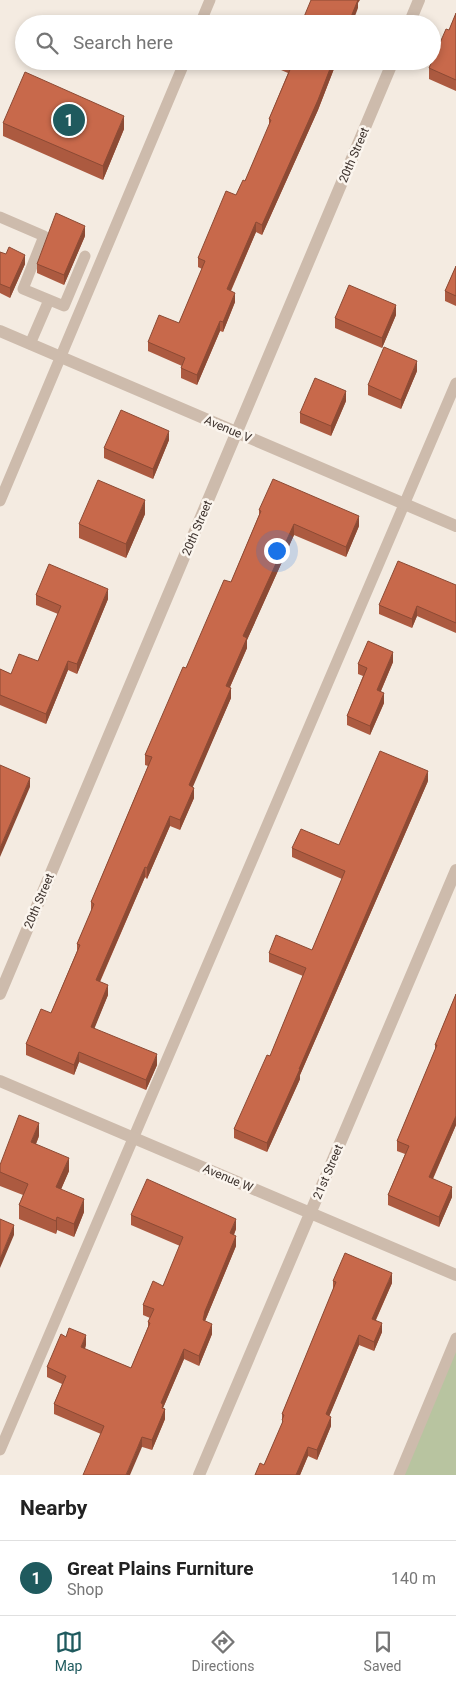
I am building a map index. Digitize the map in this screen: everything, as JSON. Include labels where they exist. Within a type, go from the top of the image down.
[{"type":"street","points":[[413,15],[419,0]]},
{"type":"street","name":"20th Street","points":[[0,994],[389,70]]},
{"type":"street","name":"Avenue V","points":[[0,331],[456,526]]},
{"type":"street","name":"21st Street","points":[[200,1475],[456,870]]},
{"type":"street","name":"Avenue W","points":[[0,1081],[456,1275]]},
{"type":"lane","points":[[204,15],[210,0]]},
{"type":"lane","points":[[0,501],[181,70]]},
{"type":"lane","points":[[0,217],[44,236],[23,289],[64,306],[85,256]]},
{"type":"lane","points":[[30,344],[49,300]]},
{"type":"lane","points":[[0,1450],[456,383]]},
{"type":"lane","points":[[398,1475],[456,1338]]},
{"type":"green space","points":[[456,1350],[456,1475],[404,1475]]},
{"type":"building","points":[[311,0],[358,0],[352,15],[305,15]]},
{"type":"building","points":[[456,13],[456,80],[434,70],[441,70],[441,40],[446,29],[449,30]]},
{"type":"building","points":[[290,70],[330,70],[262,225],[256,222],[227,289],[235,293],[223,322],[220,321],[197,375],[181,368],[185,358],[148,342],[159,315],[179,323],[205,261],[198,258],[226,191],[236,195],[243,180],[245,181],[271,120],[269,119]]},
{"type":"building","points":[[25,72],[124,116],[103,166],[3,123]]},
{"type":"building","points":[[56,213],[85,226],[64,275],[37,264]]},
{"type":"building","points":[[9,247],[25,255],[10,288],[0,284],[0,252],[6,254]]},
{"type":"building","points":[[456,266],[456,296],[445,291]]},
{"type":"building","points":[[349,285],[396,305],[382,338],[335,318]]},
{"type":"building","points":[[384,347],[417,361],[401,400],[368,385]]},
{"type":"building","points":[[315,378],[346,391],[331,426],[300,413]]},
{"type":"building","points":[[121,410],[169,431],[153,469],[104,448]]},
{"type":"building","points":[[273,479],[359,516],[346,547],[294,524],[243,636],[247,638],[226,686],[231,688],[189,785],[194,788],[180,820],[170,816],[147,868],[145,867],[96,980],[108,985],[91,1027],[157,1054],[146,1080],[79,1052],[74,1065],[26,1044],[41,1009],[51,1013],[80,945],[77,944],[94,904],[91,902],[152,757],[145,755],[183,667],[186,668],[224,580],[231,582]]},
{"type":"building","points":[[98,480],[145,500],[126,544],[79,524]]},
{"type":"building","points":[[398,561],[456,585],[456,623],[417,606],[412,619],[379,605]]},
{"type":"building","points":[[49,564],[108,589],[77,664],[68,661],[46,714],[0,695],[0,669],[11,674],[19,654],[38,661],[61,606],[36,595]]},
{"type":"building","points":[[368,641],[393,652],[377,690],[384,693],[370,726],[347,716],[367,668],[358,664]]},
{"type":"building","points":[[380,751],[428,771],[267,1143],[234,1129],[267,1055],[270,1056],[306,968],[269,953],[276,935],[312,950],[345,871],[292,848],[301,829],[339,845]]},
{"type":"building","points":[[0,765],[30,778],[0,848]]},
{"type":"building","points":[[456,994],[456,1116],[429,1177],[452,1187],[439,1217],[388,1195],[409,1146],[397,1141]]},
{"type":"building","points":[[19,1115],[39,1123],[31,1142],[69,1158],[56,1187],[84,1199],[74,1224],[57,1217],[56,1221],[19,1205],[28,1184],[0,1172],[0,1165]]},
{"type":"building","points":[[147,1179],[236,1219],[230,1233],[236,1236],[205,1311],[203,1320],[212,1324],[199,1356],[184,1349],[161,1403],[163,1404],[162,1408],[165,1409],[152,1440],[142,1437],[126,1475],[83,1475],[104,1426],[54,1404],[66,1376],[47,1367],[61,1334],[66,1337],[69,1328],[86,1335],[81,1347],[131,1368],[154,1309],[143,1305],[153,1281],[163,1286],[183,1237],[131,1215]]},
{"type":"building","points":[[0,1219],[14,1225],[0,1259]]},
{"type":"building","points":[[345,1253],[392,1273],[372,1319],[382,1323],[374,1342],[359,1335],[326,1414],[331,1417],[317,1450],[308,1447],[296,1475],[255,1475],[260,1463],[264,1465],[283,1421],[284,1415],[282,1414],[336,1282],[333,1281]]},
{"type":"place","name":"Great Plains Furniture","points":[[69,120]]}]
